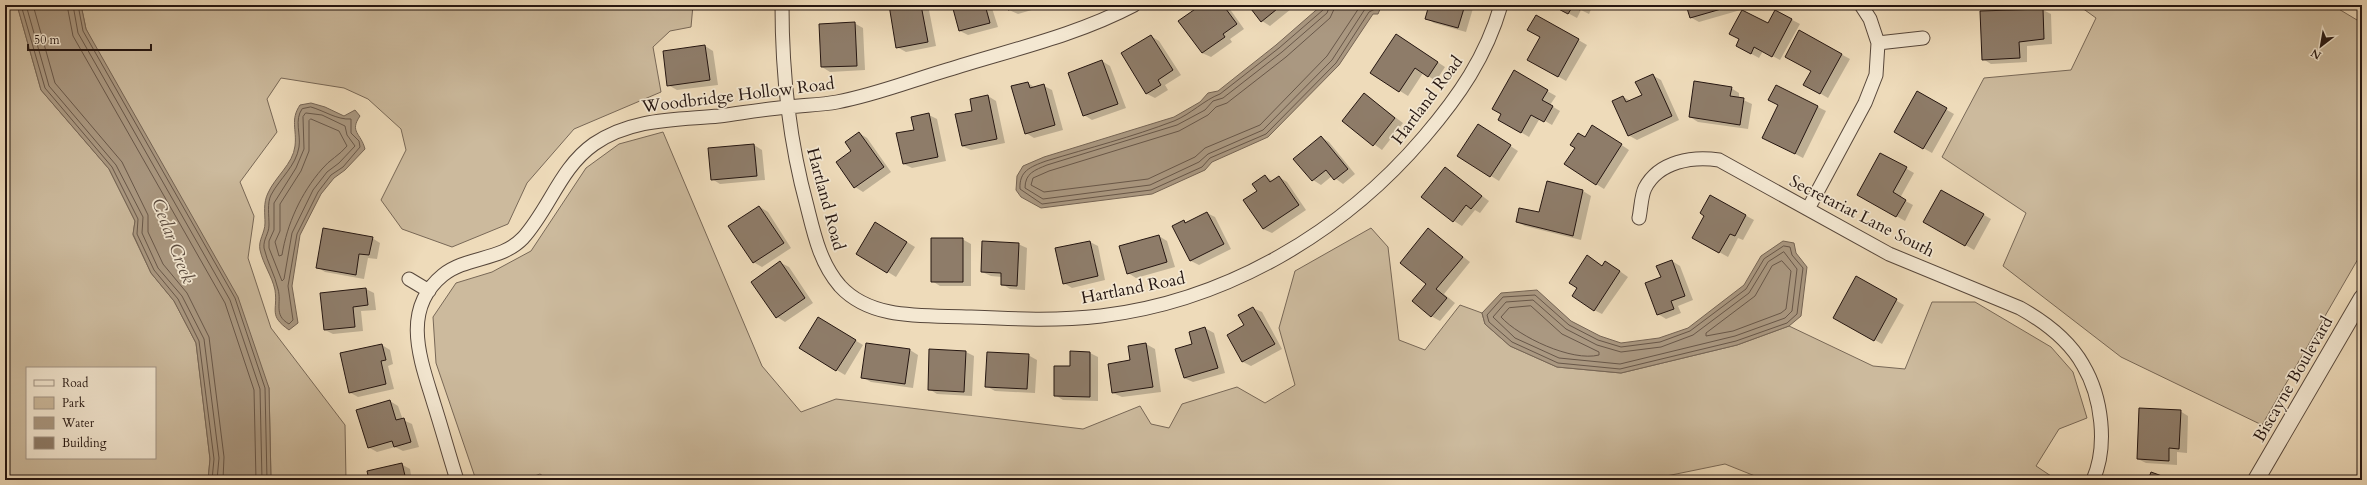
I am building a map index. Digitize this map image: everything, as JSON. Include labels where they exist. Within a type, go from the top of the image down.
[{"type":"street","name":"Hartland Road","points":[[782,5],[782,53],[787,107],[796,166],[819,249],[826,267],[842,287],[864,304],[891,313],[1042,320],[1102,316],[1158,305],[1205,291],[1256,270],[1302,244],[1349,210],[1404,160],[1442,116],[1487,47],[1501,5]]},
{"type":"street","name":"Woodbridge Hollow Road","points":[[457,480],[417,350],[419,310],[429,291],[443,275],[464,263],[496,255],[510,248],[522,239],[533,225],[561,178],[578,158],[601,140],[620,130],[654,120],[717,116],[836,102],[881,92],[945,70],[1058,37],[1102,22],[1134,5]]},
{"type":"street","points":[[1808,209],[1865,103],[1876,75],[1878,43],[1870,19],[1861,5]]},
{"type":"street","points":[[1878,43],[1923,38]]},
{"type":"street","name":"Secretariat Lane South","points":[[1639,218],[1645,188],[1658,172],[1677,162],[1700,158],[1719,160],[1889,254],[2033,315],[2058,334],[2083,364],[2095,394],[2101,423],[2100,452],[2093,480]]},
{"type":"street","points":[[409,279],[429,291]]},
{"type":"street","name":"Biscayne Boulevard","points":[[2256,480],[2362,298]]},
{"type":"green space","points":[[5,5],[17,5],[41,90],[109,169],[135,221],[133,235],[151,273],[174,301],[196,343],[210,459],[208,480],[5,480]]},
{"type":"green space","points":[[81,5],[693,5],[691,27],[670,31],[653,47],[661,92],[574,129],[527,183],[508,224],[452,247],[402,229],[381,200],[406,150],[401,129],[368,99],[344,88],[281,78],[267,99],[277,132],[240,182],[254,216],[248,258],[271,328],[345,425],[346,480],[271,480],[269,388],[86,29]]},
{"type":"green space","points":[[2078,5],[2332,5],[2362,23],[2362,252],[2262,425],[2121,357],[2003,266],[2026,213],[1942,157],[1984,78],[2071,70],[2096,18]]},
{"type":"green space","points":[[663,132],[762,366],[801,412],[836,399],[1083,429],[1140,406],[1151,424],[1169,428],[1182,404],[1237,387],[1265,403],[1295,385],[1279,328],[1295,271],[1371,228],[1388,247],[1399,340],[1425,350],[1460,305],[1482,313],[1485,324],[1510,346],[1557,367],[1621,373],[1737,345],[1789,326],[1873,366],[1905,369],[1932,302],[1975,302],[2051,347],[2073,372],[2087,418],[2059,429],[2036,466],[2057,480],[1765,480],[1725,464],[1647,480],[549,480],[540,474],[524,480],[476,480],[436,363],[433,317],[456,283],[492,272],[531,251],[586,168],[619,144]]},
{"type":"water","name":"Cedar Creek","points":[[17,5],[81,5],[86,29],[238,297],[269,388],[271,480],[208,480],[210,459],[196,343],[174,301],[151,273],[133,234],[135,221],[109,169],[41,90]]},
{"type":"water","points":[[1322,5],[1381,7],[1378,14],[1373,14],[1339,65],[1268,137],[1212,162],[1205,170],[1152,194],[1041,208],[1021,197],[1016,190],[1017,176],[1023,166],[1044,157],[1174,117],[1200,102],[1208,93],[1218,91],[1276,45]]},
{"type":"water","points":[[311,103],[325,107],[344,116],[355,110],[360,116],[357,121],[356,129],[365,149],[345,170],[334,178],[321,194],[300,235],[292,286],[298,323],[289,330],[282,325],[276,316],[275,290],[261,255],[260,243],[265,227],[266,197],[294,153],[295,115],[300,105]]},
{"type":"water","points":[[1783,241],[1794,243],[1796,253],[1807,267],[1801,316],[1789,326],[1737,345],[1621,373],[1557,367],[1510,346],[1485,324],[1482,313],[1501,293],[1537,290],[1571,321],[1600,336],[1621,343],[1659,338],[1688,328],[1744,285],[1761,256]]},
{"type":"building","points":[[889,5],[921,5],[928,42],[896,48]]},
{"type":"building","points":[[952,5],[985,5],[990,23],[959,31]]},
{"type":"building","points":[[1007,5],[1028,5],[1008,10]]},
{"type":"building","points":[[1201,5],[1223,5],[1237,24],[1223,34],[1225,37],[1202,53],[1178,21]]},
{"type":"building","points":[[1248,5],[1282,5],[1261,22]]},
{"type":"building","points":[[1429,5],[1465,5],[1458,28],[1425,19]]},
{"type":"building","points":[[1551,5],[1583,5],[1580,10],[1573,6],[1568,14]]},
{"type":"building","points":[[1686,5],[1735,5],[1690,18]]},
{"type":"building","points":[[2043,9],[2044,39],[2019,42],[2020,58],[1982,60],[1980,11]]},
{"type":"building","points":[[1742,10],[1768,23],[1775,10],[1792,19],[1772,57],[1754,47],[1751,54],[1736,46],[1739,39],[1729,34]]},
{"type":"building","points":[[1536,15],[1579,39],[1558,77],[1527,60],[1540,37],[1527,30]]},
{"type":"building","points":[[855,22],[857,66],[821,67],[819,24]]},
{"type":"building","points":[[1799,30],[1842,54],[1820,94],[1803,85],[1811,71],[1785,57]]},
{"type":"building","points":[[1396,34],[1438,62],[1428,77],[1415,68],[1399,92],[1370,73]]},
{"type":"building","points":[[1151,35],[1173,70],[1158,80],[1161,85],[1146,94],[1121,53]]},
{"type":"building","points":[[705,45],[710,80],[667,86],[663,51]]},
{"type":"building","points":[[1102,60],[1118,104],[1083,116],[1068,73]]},
{"type":"building","points":[[1514,70],[1548,90],[1542,100],[1553,106],[1544,122],[1531,115],[1521,133],[1498,120],[1501,114],[1492,109]]},
{"type":"building","points":[[1653,74],[1672,116],[1628,136],[1612,101],[1623,96],[1626,102],[1642,95],[1635,82]]},
{"type":"building","points":[[1694,81],[1732,87],[1730,96],[1744,98],[1740,125],[1689,117]]},
{"type":"building","points":[[1028,82],[1030,88],[1044,84],[1055,125],[1025,134],[1011,86]]},
{"type":"building","points":[[1776,85],[1818,106],[1795,154],[1762,138],[1778,105],[1768,100]]},
{"type":"building","points":[[1917,91],[1947,108],[1923,149],[1894,132]]},
{"type":"building","points":[[1364,93],[1395,118],[1373,146],[1342,121]]},
{"type":"building","points":[[988,95],[997,139],[962,146],[955,114],[972,111],[970,99]]},
{"type":"building","points":[[929,113],[938,157],[903,164],[896,133],[914,130],[911,117]]},
{"type":"building","points":[[1478,124],[1511,145],[1490,177],[1457,156]]},
{"type":"building","points":[[1592,125],[1622,144],[1596,185],[1564,164],[1575,148],[1570,145],[1578,133],[1585,137]]},
{"type":"building","points":[[859,132],[884,167],[854,188],[836,162],[851,151],[845,142]]},
{"type":"building","points":[[1321,136],[1348,169],[1334,180],[1326,170],[1312,181],[1293,159]]},
{"type":"building","points":[[754,144],[757,176],[711,180],[708,148]]},
{"type":"building","points":[[1880,153],[1907,167],[1893,192],[1906,200],[1896,217],[1857,195]]},
{"type":"building","points":[[1445,167],[1482,196],[1471,209],[1466,205],[1453,222],[1421,197]]},
{"type":"building","points":[[1265,175],[1270,182],[1279,176],[1299,205],[1263,229],[1243,200],[1257,191],[1252,184]]},
{"type":"building","points":[[1547,181],[1583,190],[1573,236],[1516,222],[1519,208],[1539,212]]},
{"type":"building","points":[[1941,190],[1984,214],[1965,246],[1923,222]]},
{"type":"building","points":[[1710,195],[1746,215],[1735,236],[1730,234],[1719,253],[1692,238],[1704,216],[1700,213]]},
{"type":"building","points":[[759,206],[784,243],[753,263],[728,226]]},
{"type":"building","points":[[1207,212],[1224,244],[1190,261],[1172,226],[1184,220],[1185,223]]},
{"type":"building","points":[[875,222],[907,242],[887,273],[856,254]]},
{"type":"building","points":[[323,228],[373,237],[369,255],[359,254],[356,275],[316,268]]},
{"type":"building","points":[[1428,228],[1463,257],[1436,289],[1447,298],[1431,317],[1412,301],[1426,284],[1400,263]]},
{"type":"building","points":[[1159,235],[1167,262],[1127,274],[1119,246]]},
{"type":"building","points":[[931,238],[963,238],[963,282],[931,282]]},
{"type":"building","points":[[982,241],[1019,243],[1017,286],[1001,285],[1001,273],[981,272]]},
{"type":"building","points":[[1090,241],[1098,276],[1063,284],[1055,248]]},
{"type":"building","points":[[1587,255],[1602,266],[1605,261],[1620,271],[1594,311],[1572,296],[1577,288],[1569,283]]},
{"type":"building","points":[[1672,260],[1685,296],[1671,301],[1674,309],[1657,315],[1645,283],[1661,277],[1656,266]]},
{"type":"building","points":[[780,261],[805,298],[776,318],[751,282]]},
{"type":"building","points":[[1856,276],[1897,299],[1874,341],[1833,318]]},
{"type":"building","points":[[366,288],[368,305],[353,307],[355,327],[324,330],[320,293]]},
{"type":"building","points":[[1253,307],[1275,344],[1242,362],[1227,335],[1244,325],[1238,315]]},
{"type":"building","points":[[818,317],[856,340],[836,371],[799,348]]},
{"type":"building","points":[[1205,327],[1218,368],[1184,378],[1175,349],[1192,344],[1189,332]]},
{"type":"building","points":[[866,343],[910,349],[905,384],[861,378]]},
{"type":"building","points":[[1146,343],[1153,387],[1112,393],[1108,364],[1130,360],[1128,346]]},
{"type":"building","points":[[382,344],[386,360],[381,361],[386,384],[349,393],[340,353]]},
{"type":"building","points":[[929,349],[966,351],[964,392],[928,390]]},
{"type":"building","points":[[1070,351],[1090,352],[1090,397],[1054,396],[1054,366],[1070,366]]},
{"type":"building","points":[[987,352],[1029,354],[1027,389],[985,387]]},
{"type":"building","points":[[390,400],[396,420],[404,418],[411,442],[394,447],[392,441],[368,448],[356,410]]},
{"type":"building","points":[[2139,408],[2181,410],[2179,449],[2169,448],[2169,461],[2137,459]]},
{"type":"building","points":[[402,463],[406,480],[369,480],[367,471]]},
{"type":"building","points":[[2151,472],[2173,480],[2148,480]]}]
